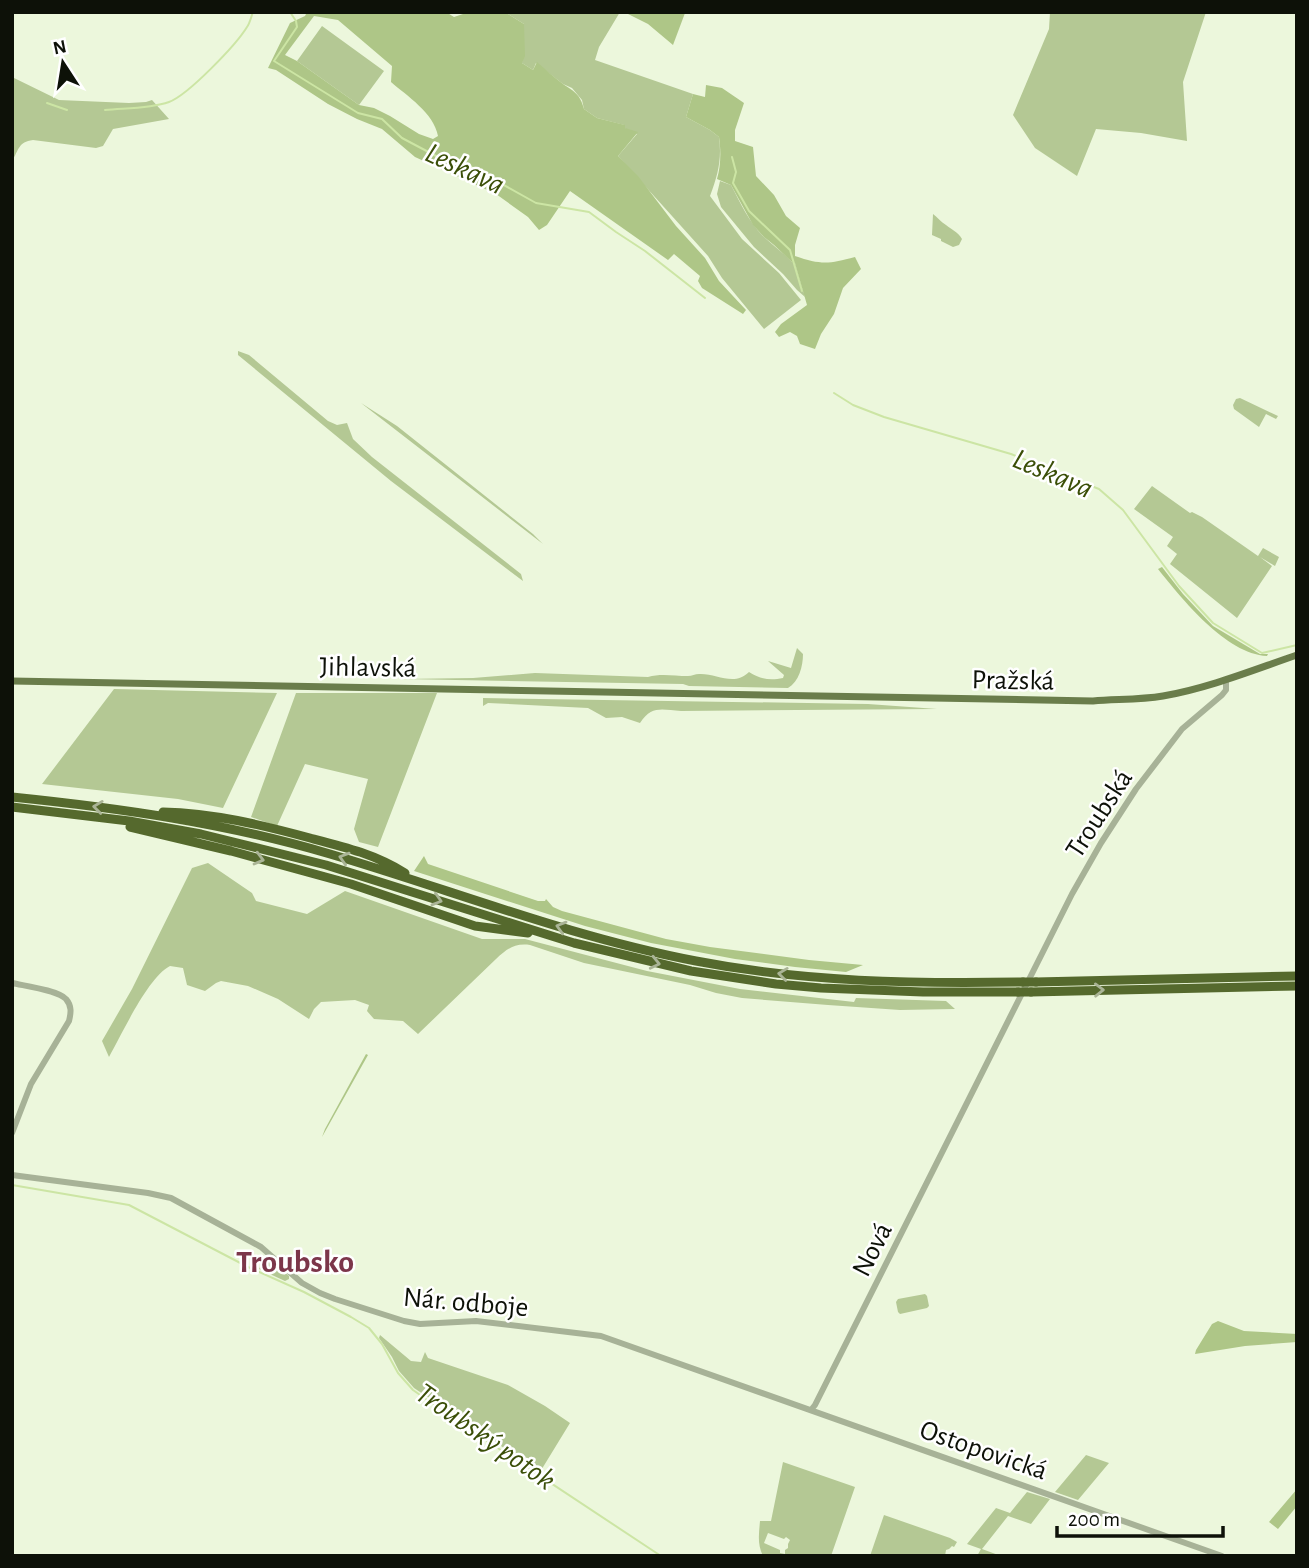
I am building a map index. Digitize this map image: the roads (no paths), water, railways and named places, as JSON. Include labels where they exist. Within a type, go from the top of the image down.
[{"type":"highway","points":[[12,797],[205,823],[274,839],[329,853],[589,936],[731,968],[821,979],[1024,988],[1036,982],[1297,976]]},
{"type":"highway","points":[[12,807],[129,821],[201,834],[326,865],[574,943],[691,971],[776,984],[883,991],[1297,986]]},
{"type":"main road","name":"Pražská","points":[[723,694],[1133,700],[1164,696],[1226,680],[1297,655]]},
{"type":"main road","name":"Jihlavská","points":[[12,681],[723,694]]},
{"type":"street","name":"Troubská","points":[[967,1105],[1072,894],[1101,843],[1136,789],[1182,729],[1226,690],[1226,680]]},
{"type":"street","points":[[12,983],[60,995],[69,1005],[70,1014],[69,1021],[31,1084],[12,1133]]},
{"type":"street","name":"Nová","points":[[811,1410],[967,1105]]},
{"type":"street","name":"Nár. odboje","points":[[12,1175],[172,1198],[261,1247],[310,1288],[404,1321],[420,1324],[477,1321],[601,1336],[811,1410]]},
{"type":"street","name":"Ostopovická","points":[[811,1410],[1222,1556]]},
{"type":"waterway","points":[[105,110],[153,106],[177,98],[211,69],[233,45],[248,25],[253,12]]},
{"type":"waterway","name":"Leskava","points":[[290,12],[297,27],[274,61],[358,113],[382,119],[402,138],[436,156],[466,164],[536,203],[589,212],[705,298]]},
{"type":"waterway","points":[[47,103],[67,110]]},
{"type":"waterway","points":[[732,157],[736,172],[733,183],[749,211],[790,250],[802,291]]},
{"type":"waterway","name":"Leskava","points":[[834,393],[853,405],[884,417],[1011,454],[1099,489],[1123,510],[1179,586],[1213,623],[1262,653],[1297,645]]},
{"type":"waterway","name":"Troubský potok","points":[[12,1185],[129,1205],[351,1317],[369,1328],[382,1344],[398,1373],[413,1390],[661,1556]]},
{"type":"district","name":"Troubsko","points":[[295,1261]]}]
